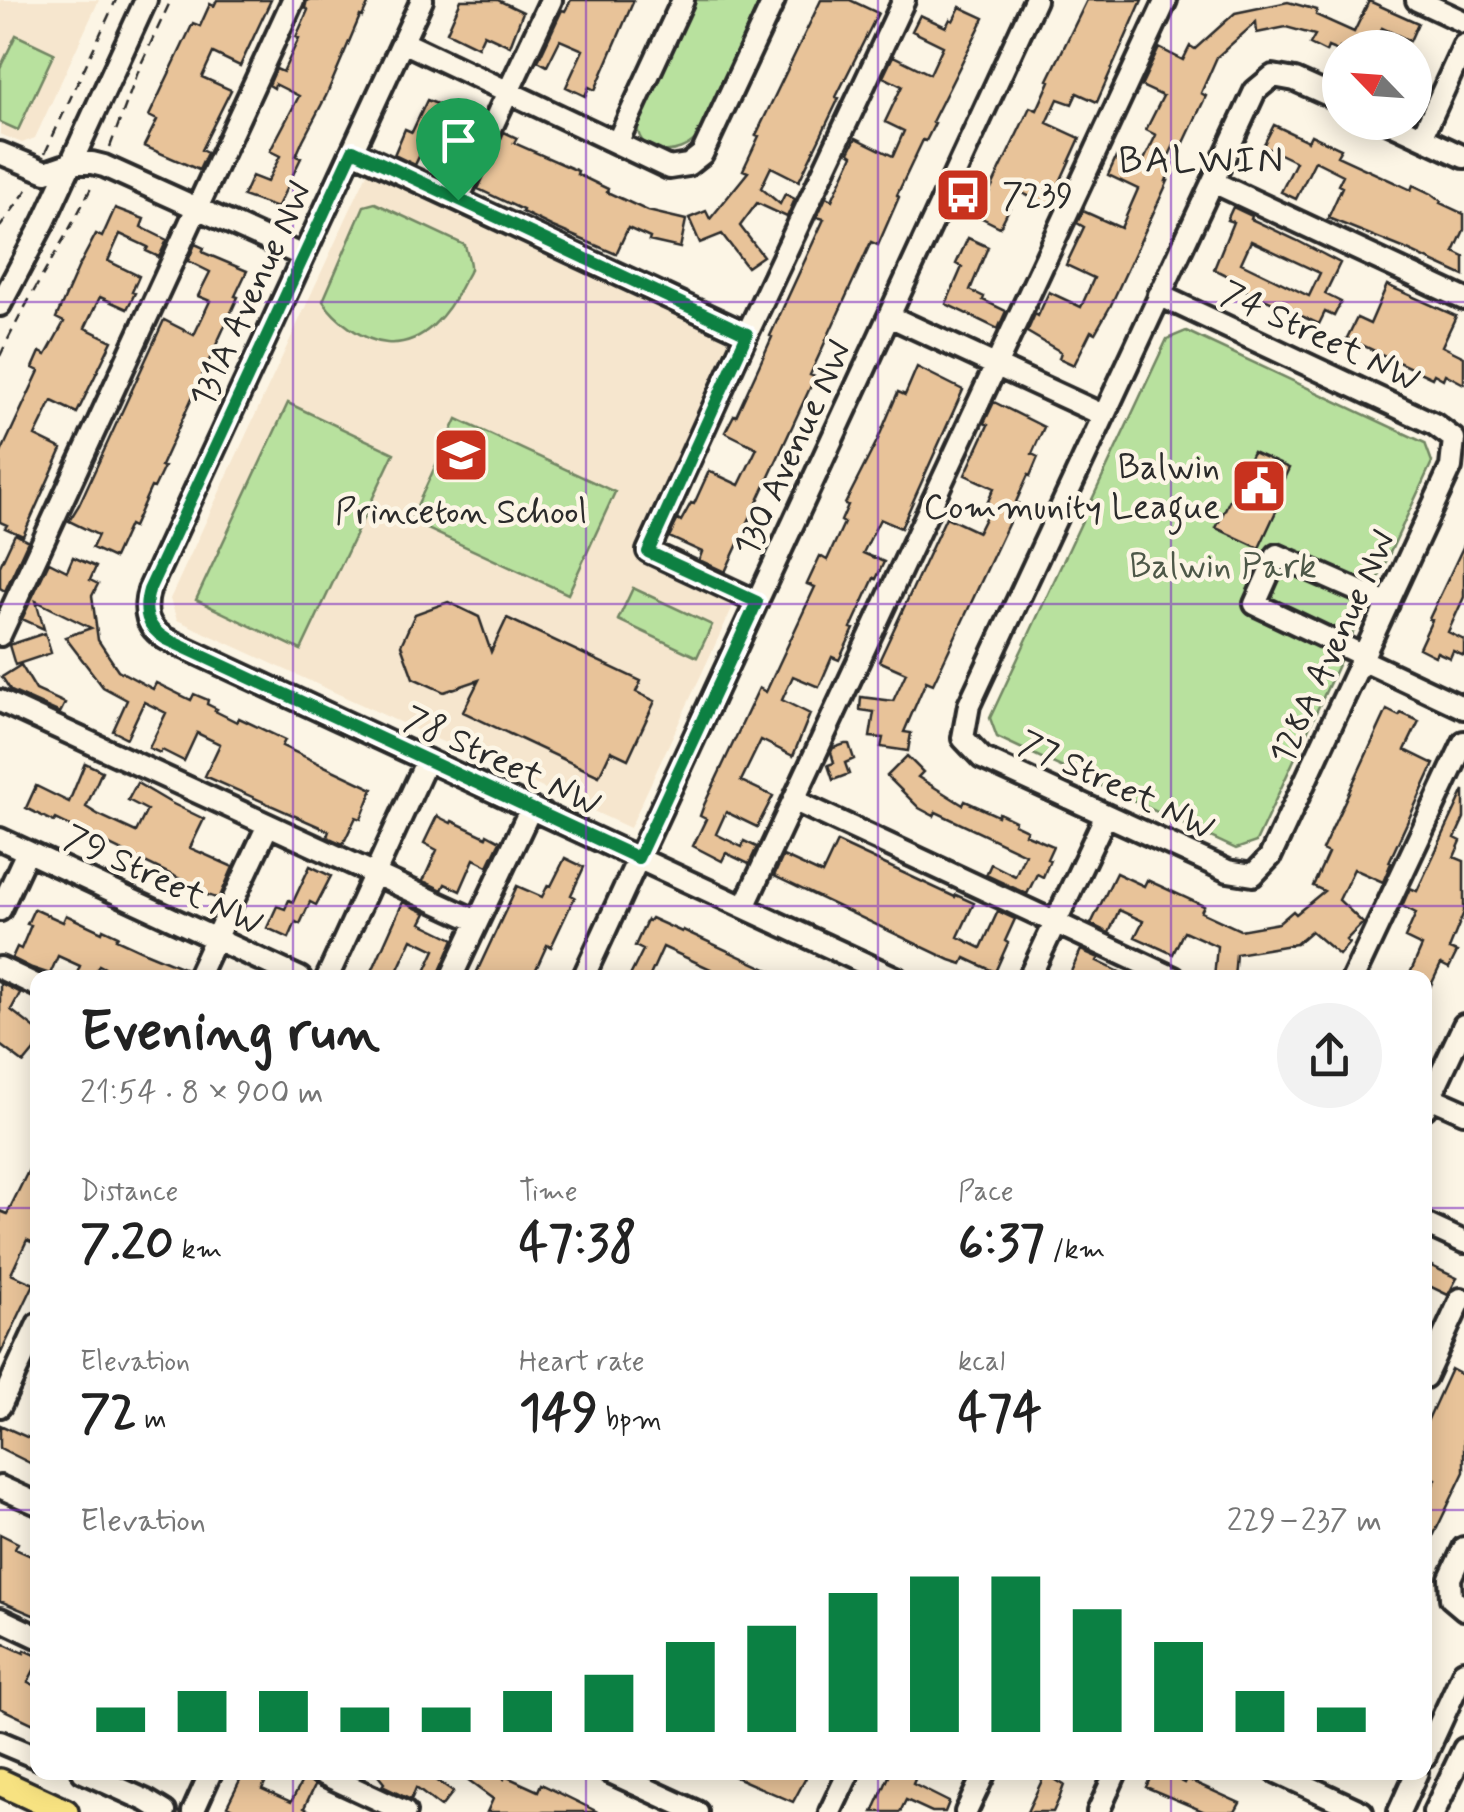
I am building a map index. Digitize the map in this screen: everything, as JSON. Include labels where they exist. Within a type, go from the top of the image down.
[{"type":"main road","points":[[0,1782],[65,1812]]},
{"type":"street","points":[[0,305],[72,164],[146,0]]},
{"type":"street","points":[[0,635],[293,0]]},
{"type":"street","name":"131A Avenue NW","points":[[146,617],[149,590],[422,0]]},
{"type":"street","points":[[458,200],[551,0]]},
{"type":"street","points":[[616,143],[683,0]]},
{"type":"street","points":[[403,42],[670,168],[688,166],[702,154],[774,0]]},
{"type":"street","points":[[757,602],[648,552],[904,0]]},
{"type":"street","name":"130 Avenue NW","points":[[590,970],[1035,0]]},
{"type":"street","points":[[744,907],[1166,0]]},
{"type":"street","points":[[1417,0],[1464,22]]},
{"type":"street","points":[[1432,116],[1464,45]]},
{"type":"street","points":[[889,316],[1103,415],[1255,91],[1273,76],[1295,80],[1322,92]]},
{"type":"street","points":[[1426,140],[1464,157]]},
{"type":"street","points":[[353,150],[747,334]]},
{"type":"street","points":[[0,153],[46,172],[72,164],[104,166],[303,256]]},
{"type":"street","points":[[1212,182],[1464,299]]},
{"type":"street","name":"74 Street NW","points":[[1159,295],[1434,424],[1454,439]]},
{"type":"street","name":"77 Street NW","points":[[1103,415],[970,705],[963,738],[982,758],[1228,871],[1253,875]]},
{"type":"street","name":"128A Avenue NW","points":[[1253,875],[1270,857],[1388,604],[1451,467],[1454,439]]},
{"type":"street","points":[[1388,604],[1277,555],[1256,604],[1464,708]]},
{"type":"street","name":"78 Street NW","points":[[146,617],[154,632],[166,639],[879,970]]},
{"type":"street","points":[[0,700],[476,922]]},
{"type":"street","points":[[1357,970],[1464,742]]},
{"type":"street","points":[[331,970],[427,760]]},
{"type":"street","points":[[795,800],[1157,970]]},
{"type":"street","points":[[455,970],[531,808]]},
{"type":"street","points":[[1033,970],[1106,815]]},
{"type":"street","points":[[201,970],[268,825]]},
{"type":"street","name":"79 Street NW","points":[[0,840],[283,970]]},
{"type":"street","points":[[0,910],[27,852]]},
{"type":"street","points":[[0,968],[30,982]]},
{"type":"street","points":[[1432,1093],[1464,1025]]},
{"type":"street","points":[[1432,1103],[1464,1112]]},
{"type":"street","points":[[1432,1227],[1464,1242]]},
{"type":"street","points":[[1432,1363],[1461,1299]]},
{"type":"street","points":[[0,1406],[30,1341]]},
{"type":"street","points":[[0,1487],[30,1500]]},
{"type":"street","points":[[1464,1548],[1450,1578],[1451,1598],[1464,1610]]},
{"type":"street","points":[[0,1619],[30,1633]]},
{"type":"street","points":[[1433,1717],[1464,1671]]},
{"type":"street","points":[[0,1742],[30,1755]]},
{"type":"street","points":[[1434,1812],[1464,1748]]},
{"type":"street","points":[[99,1780],[165,1812]]},
{"type":"street","points":[[193,1812],[207,1780]]},
{"type":"street","points":[[341,1780],[404,1812]]},
{"type":"street","points":[[627,1780],[697,1812]]},
{"type":"street","points":[[830,1812],[844,1780]]},
{"type":"street","points":[[966,1812],[981,1780]]},
{"type":"street","points":[[1098,1812],[1112,1780]]},
{"type":"street","points":[[1294,1780],[1362,1812]]},
{"type":"street","points":[[1399,1812],[1413,1780]]},
{"type":"path","points":[[0,227],[38,170],[116,0]]},
{"type":"shaded area","points":[[0,0],[99,0],[35,138],[22,143],[0,134]]},
{"type":"shaded area","name":"Princeton School","points":[[370,167],[726,333],[733,353],[638,557],[735,602],[630,828],[177,620],[170,599]]},
{"type":"green space","points":[[695,0],[760,0],[697,137],[671,151],[653,149],[645,144],[637,126]]},
{"type":"green space","points":[[16,35],[54,53],[18,130],[0,122],[0,68]]},
{"type":"green space","points":[[375,203],[465,245],[470,263],[468,274],[443,316],[424,333],[400,342],[387,343],[359,334],[323,301],[364,206]]},
{"type":"green space","name":"Balwin Park","points":[[1186,331],[1425,443],[1432,462],[1256,842],[1236,849],[997,737],[990,718],[1167,339]]},
{"type":"green space","points":[[288,403],[394,453],[301,650],[196,600]]},
{"type":"green space","points":[[457,419],[615,492],[568,594],[410,521]]},
{"type":"green space","points":[[633,588],[712,625],[697,657],[618,620]]},
{"type":"building","points":[[217,0],[271,0],[240,66],[213,53],[202,77],[231,90],[201,150],[207,153],[199,170],[144,146],[157,120],[149,116],[193,23],[200,26],[210,4],[214,6]]},
{"type":"building","points":[[307,0],[370,0],[303,140],[296,156],[301,158],[277,208],[243,196],[252,176],[267,182],[280,156],[270,151],[299,96],[275,84],[274,88],[269,85],[276,69],[283,72],[299,38],[296,37],[308,10]]},
{"type":"building","points":[[461,0],[498,0],[523,12],[510,46],[484,34],[478,47],[447,32]]},
{"type":"building","points":[[571,0],[634,0],[595,90],[589,87],[585,96],[566,87],[583,50],[560,40],[547,66],[538,61],[562,10]]},
{"type":"building","points":[[821,0],[850,0],[878,13],[799,181],[771,167],[761,188],[780,204],[785,194],[795,199],[787,217],[757,203],[740,226],[763,256],[747,267],[722,234],[700,243],[689,218],[706,211],[710,219],[748,172],[743,170],[759,136],[756,135]]},
{"type":"building","points":[[1087,0],[1142,0],[1097,102],[1077,93],[1072,104],[1058,99],[1047,123],[1080,138],[1049,206],[1018,191],[1000,227],[976,215],[1030,107],[1037,110]]},
{"type":"building","points":[[1369,1],[1418,23],[1415,30],[1355,30]]},
{"type":"building","points":[[1288,2],[1317,10],[1316,15],[1350,30],[1322,30],[1322,50],[1310,44],[1315,35],[1286,27],[1257,33],[1256,22],[1217,57],[1201,93],[1206,96],[1182,147],[1175,143],[1163,168],[1170,171],[1168,181],[1110,307],[1095,333],[1091,331],[1074,365],[1059,358],[1061,352],[1027,332],[1049,292],[1081,307],[1094,278],[1066,265],[1084,227],[1077,223],[1083,211],[1121,228],[1138,189],[1108,175],[1119,151],[1143,162],[1156,135],[1146,130],[1163,96],[1141,86],[1159,48],[1183,60],[1190,46],[1195,49],[1235,13]]},
{"type":"building","points":[[960,7],[984,18],[897,195],[878,245],[871,242],[810,375],[815,377],[725,572],[699,560],[702,552],[669,537],[678,519],[681,521],[694,504],[709,471],[739,485],[757,448],[725,432],[736,416],[824,219],[817,217],[826,197],[832,200],[853,155],[849,152],[856,138],[893,156],[904,131],[885,122],[902,86],[883,77],[893,56],[930,74],[943,46],[912,31],[920,15],[946,27]]},
{"type":"building","points":[[427,100],[457,112],[454,119],[476,129],[456,171],[446,166],[458,143],[454,141],[456,136],[434,125],[415,165],[394,155],[405,129],[412,132]]},
{"type":"building","points":[[1274,125],[1308,141],[1311,135],[1341,149],[1337,156],[1411,190],[1413,185],[1464,214],[1464,230],[1454,252],[1464,257],[1464,276],[1328,218],[1342,187],[1338,185],[1343,175],[1315,161],[1296,199],[1281,192],[1296,162],[1263,146]]},
{"type":"building","points":[[504,132],[517,138],[514,143],[578,171],[577,174],[608,189],[607,192],[648,211],[686,220],[680,248],[649,241],[650,238],[628,228],[616,254],[478,189]]},
{"type":"building","points":[[1233,207],[1340,263],[1325,294],[1341,302],[1334,316],[1325,312],[1319,324],[1236,286],[1238,281],[1214,269],[1233,222],[1227,220]],"holes":[[[1251,241],[1320,273],[1309,296],[1241,263]]]},
{"type":"building","points":[[115,208],[144,219],[141,227],[167,240],[159,257],[146,251],[148,247],[120,234],[108,261],[139,276],[132,292],[135,293],[127,309],[100,297],[85,328],[112,341],[77,413],[52,401],[35,436],[62,449],[23,536],[0,522],[0,455],[39,371],[33,368],[40,352],[46,355],[64,322],[56,318],[78,268],[96,234],[102,237]]},
{"type":"building","points":[[968,238],[988,247],[970,290],[1006,311],[998,329],[946,304],[962,267],[956,264]]},
{"type":"building","points":[[195,244],[204,248],[202,252],[247,271],[161,466],[164,467],[114,558],[92,548],[98,535],[69,521],[164,320],[194,335],[210,301],[198,296],[210,272],[188,261]]},
{"type":"building","points":[[1387,285],[1456,316],[1442,346],[1464,357],[1464,384],[1445,374],[1443,379],[1434,374],[1432,378],[1347,338],[1357,318],[1370,324]]},
{"type":"building","points":[[917,367],[963,390],[901,528],[880,519],[863,553],[884,562],[839,660],[832,657],[819,687],[793,676],[782,700],[810,714],[793,756],[761,740],[741,781],[773,796],[757,827],[726,812],[716,834],[742,847],[744,841],[757,847],[749,864],[726,853],[722,861],[693,846],[706,819],[700,816],[704,805],[759,688],[766,692],[815,587],[807,584],[820,556],[827,560],[844,523],[841,521],[848,505],[845,504],[898,392],[905,395]]},
{"type":"building","points":[[994,402],[1044,427],[1032,454],[1038,457],[933,684],[926,681],[904,732],[911,733],[908,751],[881,747],[883,738],[870,737],[874,712],[860,710],[861,697],[893,701],[906,673],[879,661],[946,517],[978,532],[989,510],[985,508],[994,488],[965,475]]},
{"type":"building","name":"Balwin Community League","points":[[1253,452],[1289,468],[1272,504],[1278,507],[1259,548],[1216,528]]},
{"type":"building","points":[[15,534],[28,541],[5,591],[0,588],[0,566]]},
{"type":"building","points":[[1464,545],[1464,597],[1448,632],[1464,640],[1464,656],[1453,651],[1450,658],[1437,652],[1435,656],[1419,648]]},
{"type":"building","points":[[73,557],[96,567],[90,580],[98,584],[92,596],[98,640],[118,670],[153,689],[156,683],[191,700],[194,694],[208,700],[215,711],[285,740],[282,746],[373,789],[361,819],[356,817],[343,844],[327,837],[329,831],[205,776],[220,744],[197,733],[184,761],[149,748],[166,713],[144,702],[127,738],[113,731],[127,700],[103,687],[65,637],[91,628],[36,601],[44,629],[22,619],[49,562],[67,571]]},
{"type":"building","points":[[448,602],[479,617],[491,652],[507,618],[641,681],[636,692],[655,701],[628,759],[611,751],[599,776],[463,712],[479,680],[444,692],[413,678],[401,645],[415,614]]},
{"type":"building","points":[[45,633],[51,653],[15,665],[9,645]]},
{"type":"building","points":[[21,665],[36,690],[65,703],[60,713],[11,691],[2,677]]},
{"type":"building","points":[[1387,710],[1419,721],[1405,750],[1434,764],[1383,882],[1354,869],[1339,900],[1363,923],[1346,940],[1349,943],[1339,955],[1311,931],[1296,944],[1236,954],[1235,970],[1215,970],[1217,946],[1184,931],[1173,954],[1135,937],[1143,921],[1119,910],[1109,933],[1091,924],[1116,873],[1144,886],[1147,880],[1204,906],[1201,912],[1240,930],[1279,923],[1324,891],[1313,886],[1328,853],[1322,850]]},
{"type":"building","points":[[849,744],[854,759],[845,763],[849,774],[833,780],[828,765],[834,763],[831,752]]},
{"type":"building","points":[[907,756],[923,772],[918,777],[963,805],[965,801],[998,816],[999,813],[1027,830],[1025,834],[1053,846],[1043,877],[1037,874],[1027,894],[986,875],[991,864],[1015,876],[1025,854],[936,812],[934,816],[919,808],[887,776]]},
{"type":"building","points":[[85,763],[102,771],[86,807],[99,815],[136,832],[147,810],[128,800],[137,783],[204,819],[190,848],[233,867],[219,899],[26,808],[36,786],[69,802]]},
{"type":"building","points":[[1464,790],[1464,818],[1455,838],[1461,841],[1454,857],[1464,861],[1464,912],[1449,949],[1457,952],[1449,968],[1441,964],[1432,983],[1432,970],[1412,970],[1422,946],[1405,938],[1416,913],[1402,906],[1410,888],[1417,891]]},
{"type":"building","points":[[437,816],[500,841],[488,866],[474,859],[460,891],[445,884],[442,890],[423,881],[437,850],[424,843]]},
{"type":"building","points":[[837,842],[974,903],[958,937],[981,948],[998,911],[1015,919],[996,970],[965,958],[962,964],[950,960],[774,876],[783,856],[822,874]]},
{"type":"building","points":[[565,858],[584,867],[571,895],[575,897],[536,970],[478,970],[517,886],[542,897]]},
{"type":"building","points":[[310,866],[331,876],[316,905],[310,902],[289,938],[267,928],[277,906],[285,909],[289,900],[293,902]]},
{"type":"building","points":[[403,902],[426,913],[421,923],[454,939],[440,970],[426,970],[435,950],[412,939],[398,970],[373,970]]},
{"type":"building","points":[[34,909],[63,922],[66,915],[186,969],[109,970],[99,965],[97,970],[78,970],[80,966],[58,956],[52,970],[38,970],[12,958],[17,947],[21,949],[31,925],[27,924]]},
{"type":"building","points":[[651,918],[683,930],[769,970],[713,970],[663,947],[653,970],[633,970],[643,950],[635,946]]},
{"type":"building","points":[[1081,950],[1116,970],[1072,970]]},
{"type":"building","points":[[0,983],[20,993],[11,1010],[30,1025],[30,1056],[24,1063],[0,1045]]},
{"type":"building","points":[[30,1167],[30,1241],[27,1240],[11,1274],[30,1282],[30,1292],[0,1355],[0,1211],[7,1214]]},
{"type":"building","points":[[1432,1266],[1457,1278],[1448,1295],[1432,1287]]},
{"type":"building","points":[[1451,1369],[1464,1376],[1464,1472],[1432,1538],[1432,1487],[1436,1479],[1432,1477],[1432,1411]]},
{"type":"building","points":[[0,1425],[30,1438],[30,1463],[0,1448]]},
{"type":"building","points":[[0,1534],[18,1543],[15,1549],[30,1556],[30,1614],[0,1601]]},
{"type":"building","points":[[0,1642],[30,1652],[30,1722],[0,1708]]},
{"type":"building","points":[[240,1780],[266,1780],[262,1789],[291,1802],[302,1780],[315,1785],[304,1808],[312,1812],[239,1812],[227,1806]]},
{"type":"building","points":[[382,1780],[435,1780],[453,1792],[441,1807],[416,1788],[411,1800],[382,1786]]},
{"type":"building","points":[[467,1780],[514,1780],[538,1791],[541,1784],[598,1812],[487,1812],[493,1799]]},
{"type":"building","points":[[742,1780],[805,1780],[793,1802]]},
{"type":"building","points":[[887,1780],[915,1780],[913,1784],[949,1802],[945,1812],[932,1812],[906,1800],[900,1812],[873,1812]]},
{"type":"building","points":[[1042,1780],[1056,1780],[1064,1785],[1053,1812],[1027,1812]]},
{"type":"building","points":[[1149,1780],[1189,1780],[1240,1803],[1235,1812],[1205,1812],[1146,1787]]},
{"type":"place","name":"7239","points":[[963,195]]},
{"type":"place","name":"Princeton School","points":[[461,455]]},
{"type":"place","name":"Balwin Community League","points":[[1259,486]]},
{"type":"district","name":"BALWIN","points":[[1202,159]]},
{"type":"route","points":[[353,150],[458,200],[747,334],[648,552],[757,602],[638,858],[166,639],[154,632],[146,617],[149,590],[353,150]]}]
